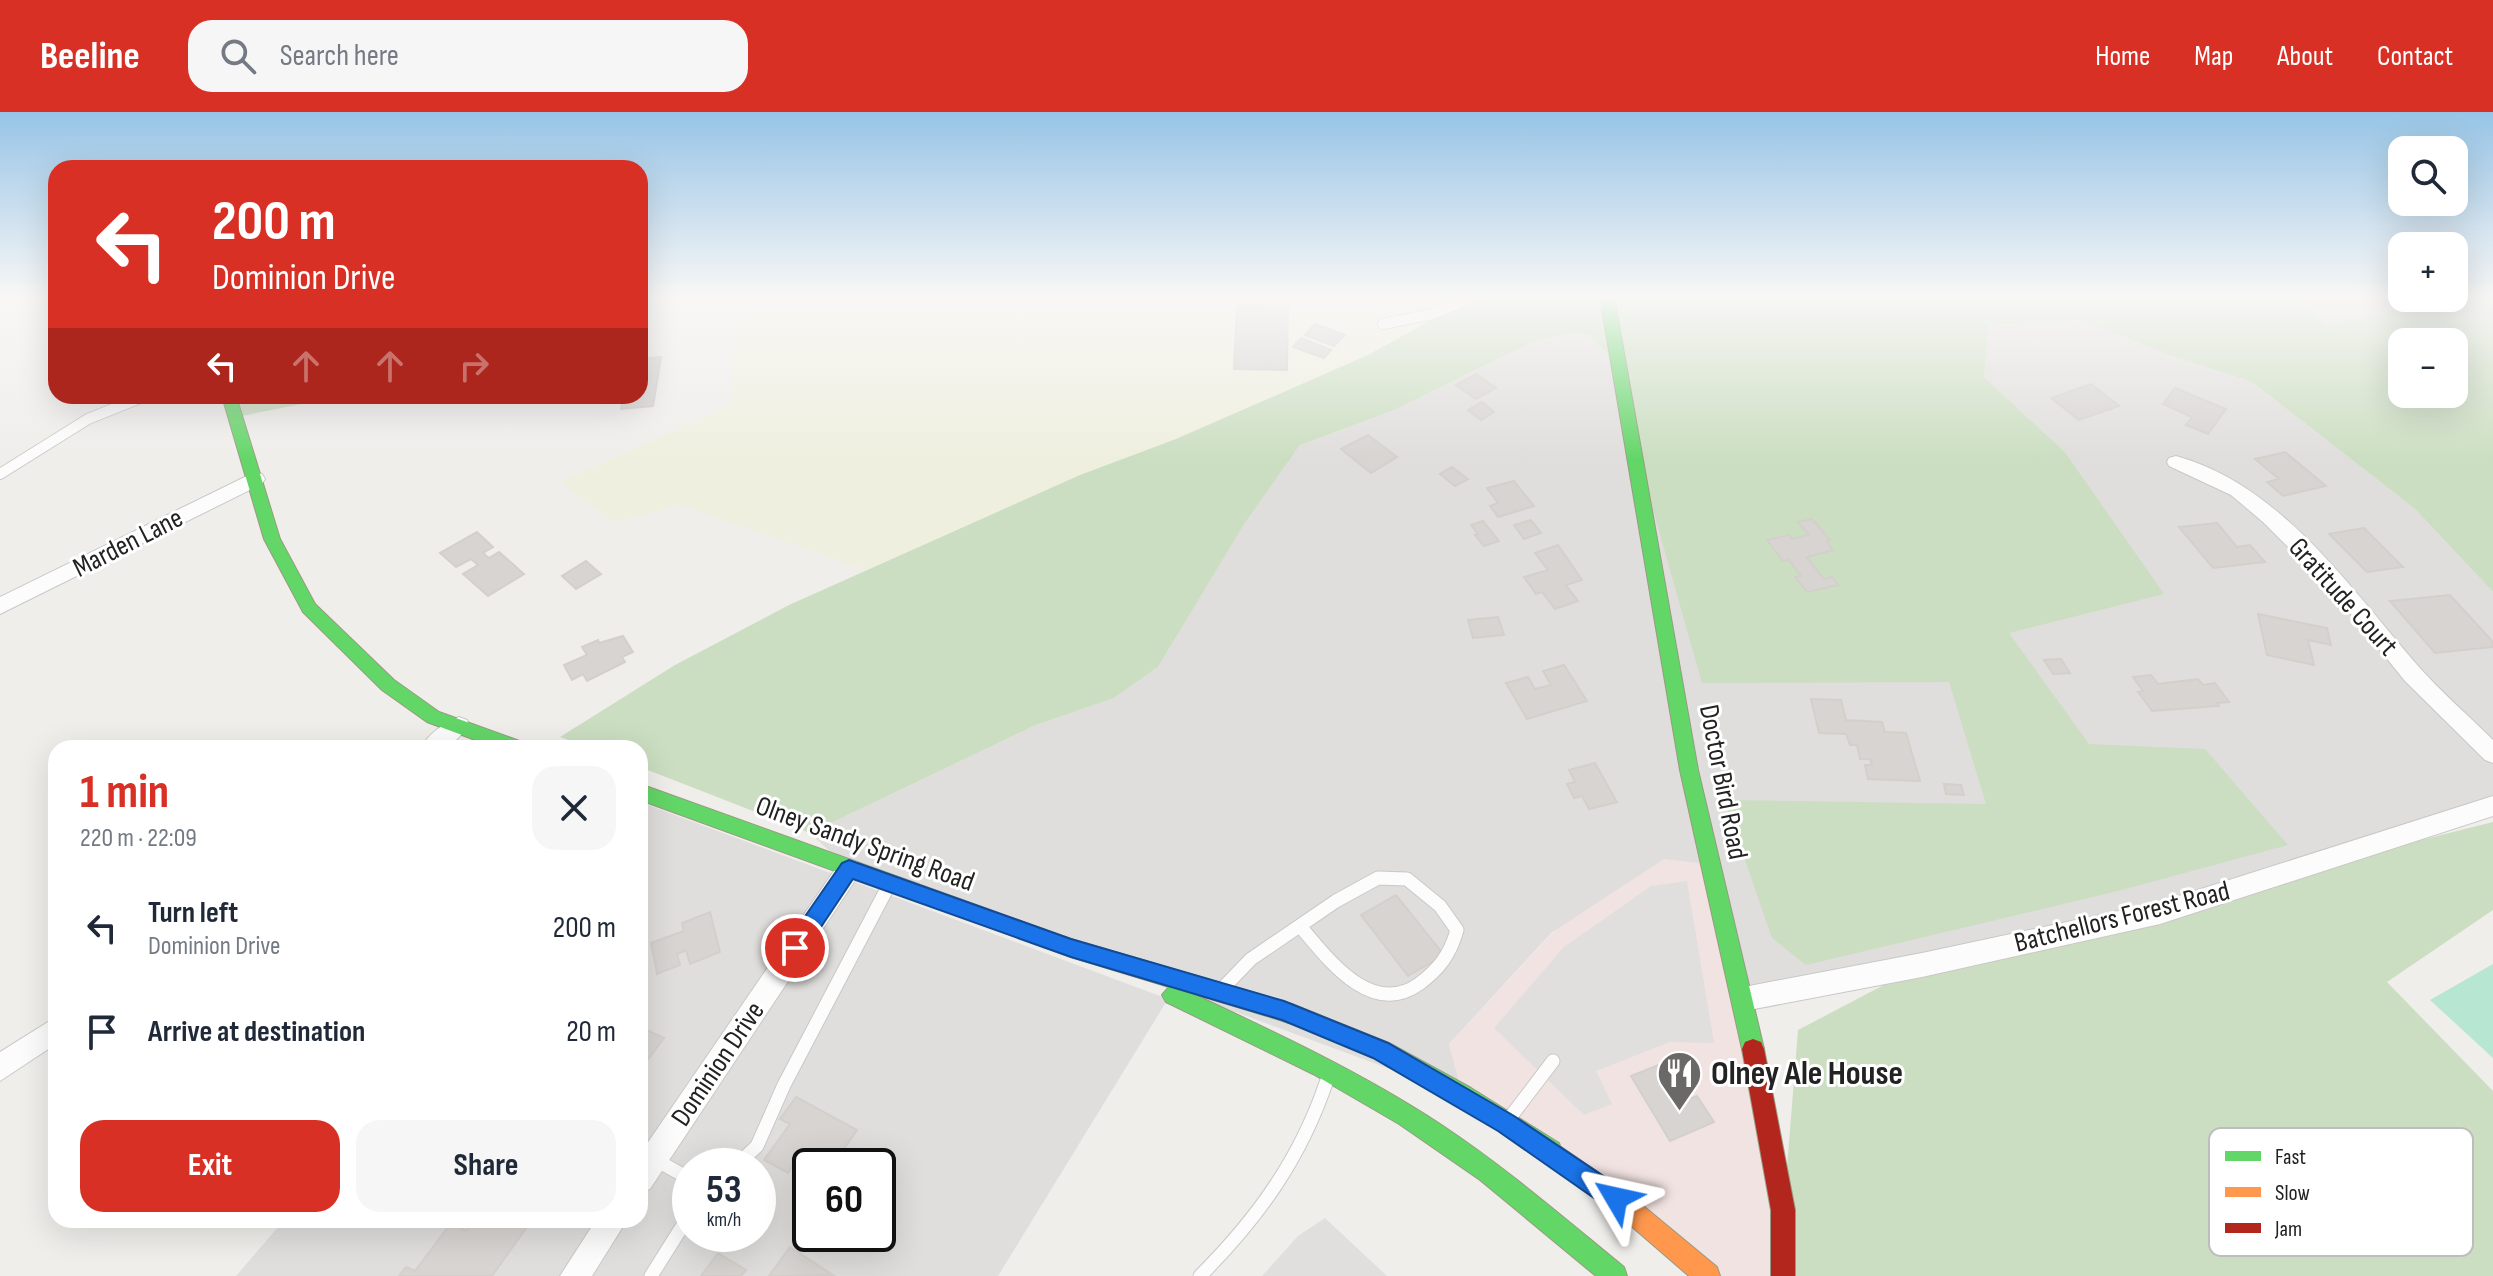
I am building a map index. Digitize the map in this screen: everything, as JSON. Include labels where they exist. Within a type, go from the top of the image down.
[{"type":"main road","name":"Doctor Bird Road","points":[[1616,351],[1689,770],[1744,999],[1783,1210],[1783,1276]]},
{"type":"main road","points":[[232,404],[272,539],[309,608],[388,685],[433,717],[497,740]]},
{"type":"main road","name":"Olney Sandy Spring Road","points":[[648,795],[1071,948],[1284,1011],[1381,1050],[1616,1198],[1708,1276]]},
{"type":"main road","name":"Olney Sandy Spring Road","points":[[1071,948],[1329,1072],[1482,1160],[1615,1276]]},
{"type":"street","name":"Gratitude Court","points":[[2176,462],[2238,490],[2270,517],[2341,588],[2413,675],[2493,754]]},
{"type":"street","name":"Marden Lane","points":[[0,606],[255,479]]},
{"type":"street","points":[[442,740],[459,726]]},
{"type":"street","name":"Batchellors Forest Road","points":[[1744,999],[1922,965],[2160,913],[2493,806]]},
{"type":"street","name":"Dominion Drive","points":[[648,1168],[849,869]]},
{"type":"street","points":[[0,1068],[48,1035]]},
{"type":"street","points":[[575,1276],[608,1228]]},
{"type":"lane","points":[[0,474],[88,419],[125,404]]},
{"type":"lane","points":[[1220,992],[1251,959],[1300,926],[1378,878],[1407,879],[1440,906],[1457,930],[1452,953],[1438,969],[1400,996],[1374,993],[1340,970],[1300,926]]},
{"type":"lane","points":[[755,1148],[784,1085],[890,883]]},
{"type":"lane","points":[[1503,1129],[1553,1061]]},
{"type":"lane","points":[[1200,1276],[1259,1215],[1285,1178],[1305,1142],[1329,1072]]},
{"type":"lane","points":[[648,1169],[672,1175]]},
{"type":"lane","points":[[651,1276],[672,1243]]},
{"type":"shaded area","points":[[1513,351],[1605,351],[1619,365],[2064,451],[1984,377],[1986,351],[2160,351],[2252,382],[2414,508],[2493,592],[2493,806],[2206,900],[1744,999],[1553,931],[1449,1044],[1463,1096],[849,869],[810,833],[1036,725],[1114,698],[1158,667],[1244,523],[1300,445],[1392,411]]},
{"type":"shaded area","points":[[648,805],[1168,999],[998,1276],[236,1276],[277,1228],[648,1228]]},
{"type":"shaded area","points":[[1664,859],[1709,864],[1783,1276],[1708,1276],[1463,1096],[1449,1044],[1554,931]]},
{"type":"shaded area","points":[[1687,881],[1714,1043],[1670,1042],[1596,1071],[1612,1104],[1584,1115],[1494,1028],[1564,947],[1651,886]]},
{"type":"shaded area","points":[[1325,1218],[1387,1276],[1262,1276],[1298,1236]]},
{"type":"green space","points":[[734,351],[1375,351],[1176,439],[1080,475],[867,570],[680,505],[614,522],[560,482],[730,406]]},
{"type":"green space","points":[[1375,351],[1513,351],[1392,411],[1300,445],[1244,524],[1158,667],[1114,698],[1036,725],[810,833],[648,770],[648,740],[568,740],[560,737],[675,665],[789,605],[1080,475],[1176,439]]},
{"type":"green space","points":[[1605,351],[1986,351],[1984,377],[2064,451],[2164,594],[2009,633],[2089,744],[2205,749],[2288,845],[2118,891],[1806,965],[1772,938],[1724,800],[1986,804],[1949,682],[1702,683],[1625,411],[1619,365]]},
{"type":"green space","points":[[2160,351],[2388,351],[2388,408],[2468,408],[2468,351],[2493,351],[2493,592],[2414,508],[2252,382]]},
{"type":"green space","points":[[232,404],[301,404],[237,417]]},
{"type":"green space","points":[[2493,822],[2493,910],[2387,982],[2493,1091],[2493,1276],[1783,1276],[1784,1205],[1798,1030],[1922,965]]},
{"type":"green space","points":[[2493,964],[2493,1058],[2430,1000]]},
{"type":"building","points":[[1235,351],[1287,351],[1287,370],[1234,369]]},
{"type":"building","points":[[1305,351],[1330,351],[1324,358]]},
{"type":"building","points":[[661,357],[653,406],[621,409],[622,404],[648,404],[648,358]]},
{"type":"building","points":[[1476,374],[1496,388],[1476,399],[1456,385]]},
{"type":"building","points":[[2091,384],[2119,406],[2079,420],[2051,398]]},
{"type":"building","points":[[2175,388],[2226,409],[2208,434],[2186,425],[2192,417],[2163,404]]},
{"type":"building","points":[[1482,402],[1494,412],[1481,420],[1468,410]]},
{"type":"building","points":[[1368,435],[1397,457],[1371,473],[1341,449]]},
{"type":"building","points":[[2285,452],[2326,486],[2283,496],[2267,482],[2279,479],[2255,459]]},
{"type":"building","points":[[1452,467],[1468,479],[1455,486],[1440,474]]},
{"type":"building","points":[[1514,481],[1534,506],[1498,517],[1490,506],[1498,503],[1487,488]]},
{"type":"building","points":[[1812,519],[1830,540],[1826,541],[1833,550],[1807,557],[1824,579],[1832,577],[1838,585],[1807,592],[1795,577],[1801,576],[1788,559],[1783,561],[1767,540],[1809,535],[1798,522]]},
{"type":"building","points":[[1531,520],[1541,533],[1524,539],[1514,525]]},
{"type":"building","points":[[1483,521],[1499,541],[1484,546],[1475,535],[1478,534],[1471,525]]},
{"type":"building","points":[[2217,523],[2237,547],[2250,545],[2265,562],[2213,568],[2179,527]]},
{"type":"building","points":[[2364,528],[2403,567],[2367,572],[2329,534]]},
{"type":"building","points":[[477,532],[493,547],[483,553],[489,558],[499,552],[524,574],[488,596],[463,574],[478,565],[471,559],[456,567],[440,553]]},
{"type":"building","points":[[1558,545],[1582,580],[1566,585],[1578,601],[1555,609],[1542,592],[1536,594],[1524,577],[1548,570],[1535,553]]},
{"type":"building","points":[[586,561],[601,574],[576,589],[562,576]]},
{"type":"building","points":[[2450,595],[2493,642],[2493,647],[2435,653],[2390,601]]},
{"type":"building","points":[[2258,614],[2327,628],[2331,645],[2308,640],[2314,665],[2267,655]]},
{"type":"building","points":[[1498,617],[1504,635],[1473,638],[1468,620]]},
{"type":"building","points":[[623,636],[633,652],[622,657],[625,662],[587,681],[583,674],[572,680],[564,665],[587,655],[582,647],[598,640],[599,643]]},
{"type":"building","points":[[2061,659],[2070,673],[2053,674],[2044,660]]},
{"type":"building","points":[[1564,665],[1587,701],[1527,719],[1506,683],[1528,677],[1535,689],[1551,685],[1543,671]]},
{"type":"building","points":[[2151,675],[2158,684],[2198,679],[2203,685],[2215,683],[2229,702],[2217,703],[2219,706],[2152,711],[2138,692],[2143,691],[2133,677]]},
{"type":"building","points":[[1811,699],[1841,700],[1846,720],[1882,722],[1885,732],[1906,733],[1920,781],[1868,779],[1865,765],[1872,765],[1870,759],[1860,759],[1857,745],[1850,745],[1846,734],[1819,733]]},
{"type":"building","points":[[1595,763],[1617,802],[1589,809],[1582,796],[1574,798],[1567,784],[1575,782],[1569,770]]},
{"type":"building","points":[[1944,784],[1961,785],[1964,795],[1946,794]]},
{"type":"building","points":[[1396,895],[1444,955],[1408,976],[1361,915]]},
{"type":"building","points":[[710,912],[720,952],[690,964],[686,950],[677,954],[680,965],[657,974],[651,943],[684,931],[682,923]]},
{"type":"building","points":[[648,1031],[664,1038],[648,1059]]},
{"type":"building","name":"Olney Ale House","points":[[1661,1064],[1684,1101],[1697,1096],[1714,1122],[1670,1141],[1631,1076]]},
{"type":"building","points":[[796,1097],[857,1130],[845,1148],[792,1148],[792,1167],[788,1173],[776,1166],[776,1148],[773,1148],[790,1124],[780,1119]]},
{"type":"building","points":[[447,1228],[466,1231],[468,1228],[526,1228],[492,1276],[399,1276],[406,1267],[415,1271]]},
{"type":"building","points":[[790,1247],[792,1252],[798,1252],[833,1275],[769,1276]]},
{"type":"building","points":[[718,1253],[746,1270],[741,1276],[701,1276]]},
{"type":"traffic: fast","points":[[1616,351],[1689,770],[1753,1049]]},
{"type":"traffic: fast","points":[[231,404],[272,539],[309,608],[388,685],[433,717],[496,740]]},
{"type":"traffic: fast","points":[[648,795],[1071,948],[1284,1011],[1381,1050],[1551,1151]]},
{"type":"traffic: fast","points":[[1173,995],[1321,1067],[1407,1116],[1488,1172],[1615,1276]]},
{"type":"traffic: slow","points":[[1551,1151],[1616,1198],[1708,1276]]},
{"type":"traffic: jam","points":[[1753,1049],[1783,1210],[1783,1276]]},
{"type":"place","name":"Olney Ale House","points":[[1680,1112]]},
{"type":"route","points":[[795,948],[849,869],[1071,948],[1284,1011],[1381,1050],[1463,1096],[1549,1150],[1616,1198]]}]
